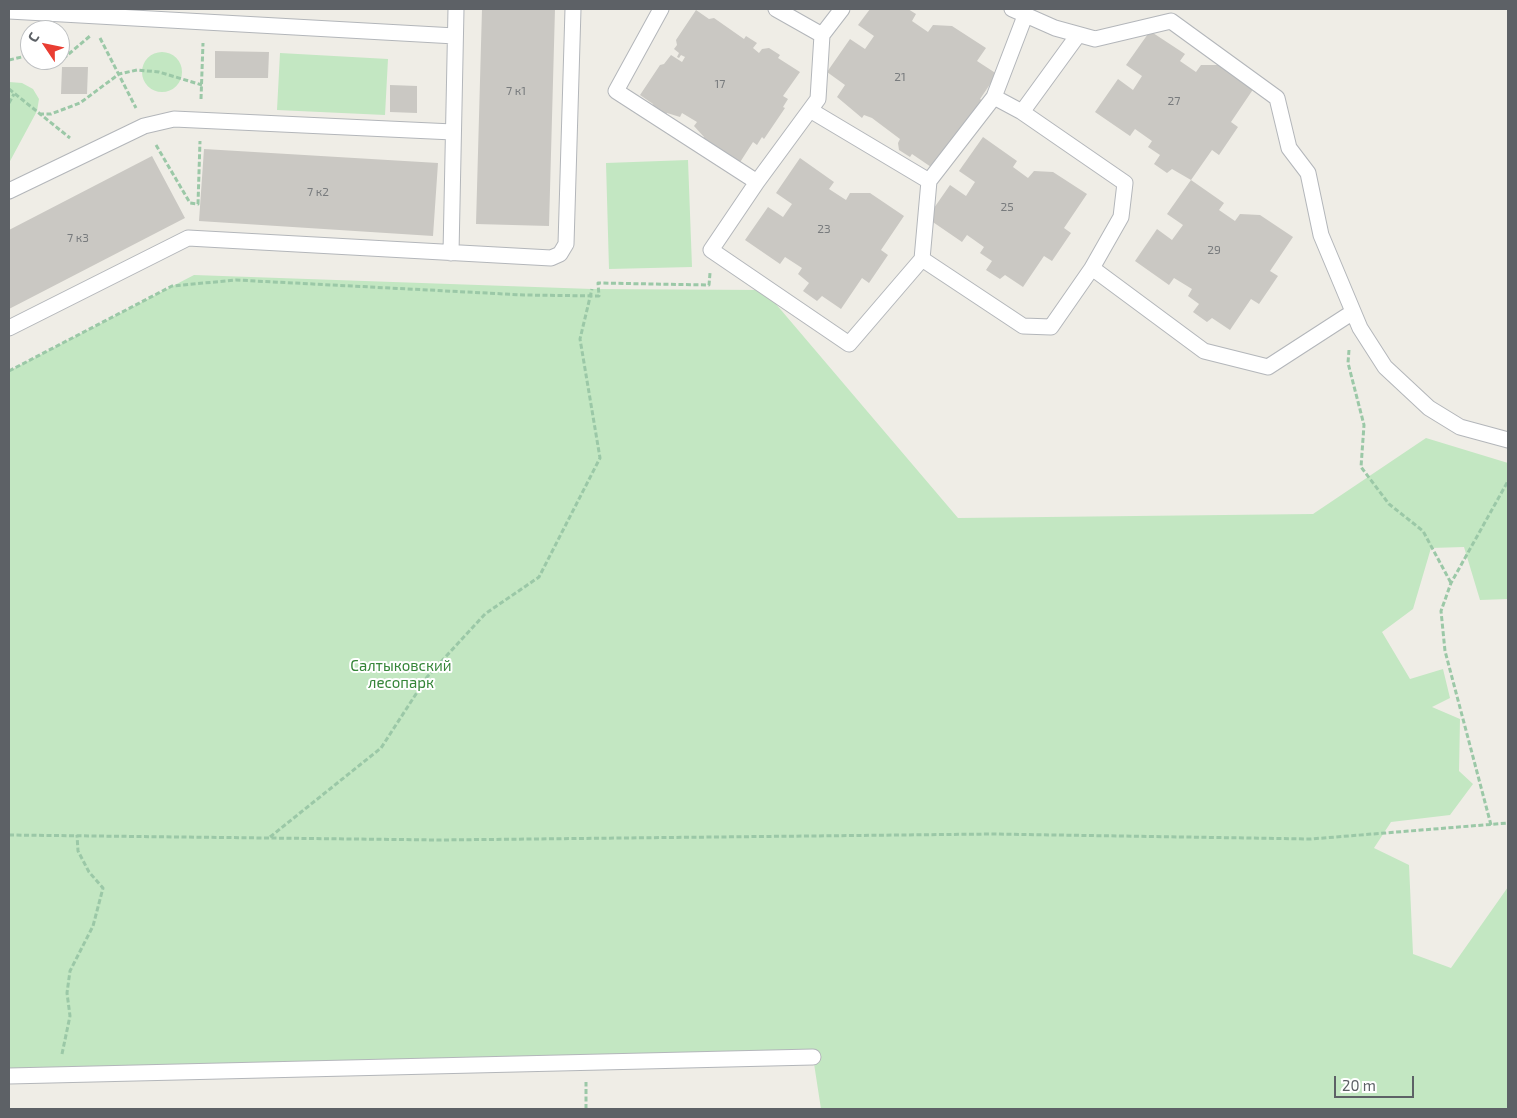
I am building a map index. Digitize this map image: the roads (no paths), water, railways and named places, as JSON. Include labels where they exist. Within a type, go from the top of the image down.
[{"type":"lane","points":[[451,253],[456,9]]},
{"type":"lane","points":[[9,328],[188,238],[551,258],[560,254],[566,244],[573,9]]},
{"type":"lane","points":[[661,9],[616,91],[757,182]]},
{"type":"lane","points":[[776,9],[822,35]]},
{"type":"lane","points":[[842,9],[822,35],[818,99],[757,182],[711,250],[849,344],[922,259],[929,181],[994,97],[1019,12],[1078,35],[1095,39],[1170,21],[1277,98],[1289,148],[1308,173],[1320,235],[1360,328],[1385,367],[1429,408],[1460,427],[1508,440]]},
{"type":"lane","points":[[9,12],[455,36]]},
{"type":"lane","points":[[1022,112],[1078,35]]},
{"type":"lane","points":[[922,259],[1023,326],[1051,327],[1092,268],[1121,217],[1125,182],[1022,112],[994,97]]},
{"type":"lane","points":[[810,110],[929,181]]},
{"type":"lane","points":[[9,191],[144,126],[174,119],[453,132]]},
{"type":"lane","points":[[1092,268],[1204,350],[1268,367],[1353,312]]},
{"type":"lane","points":[[9,1076],[813,1057]]},
{"type":"park label","name":"Салтыковский лесопарк","points":[[401,674]]}]
